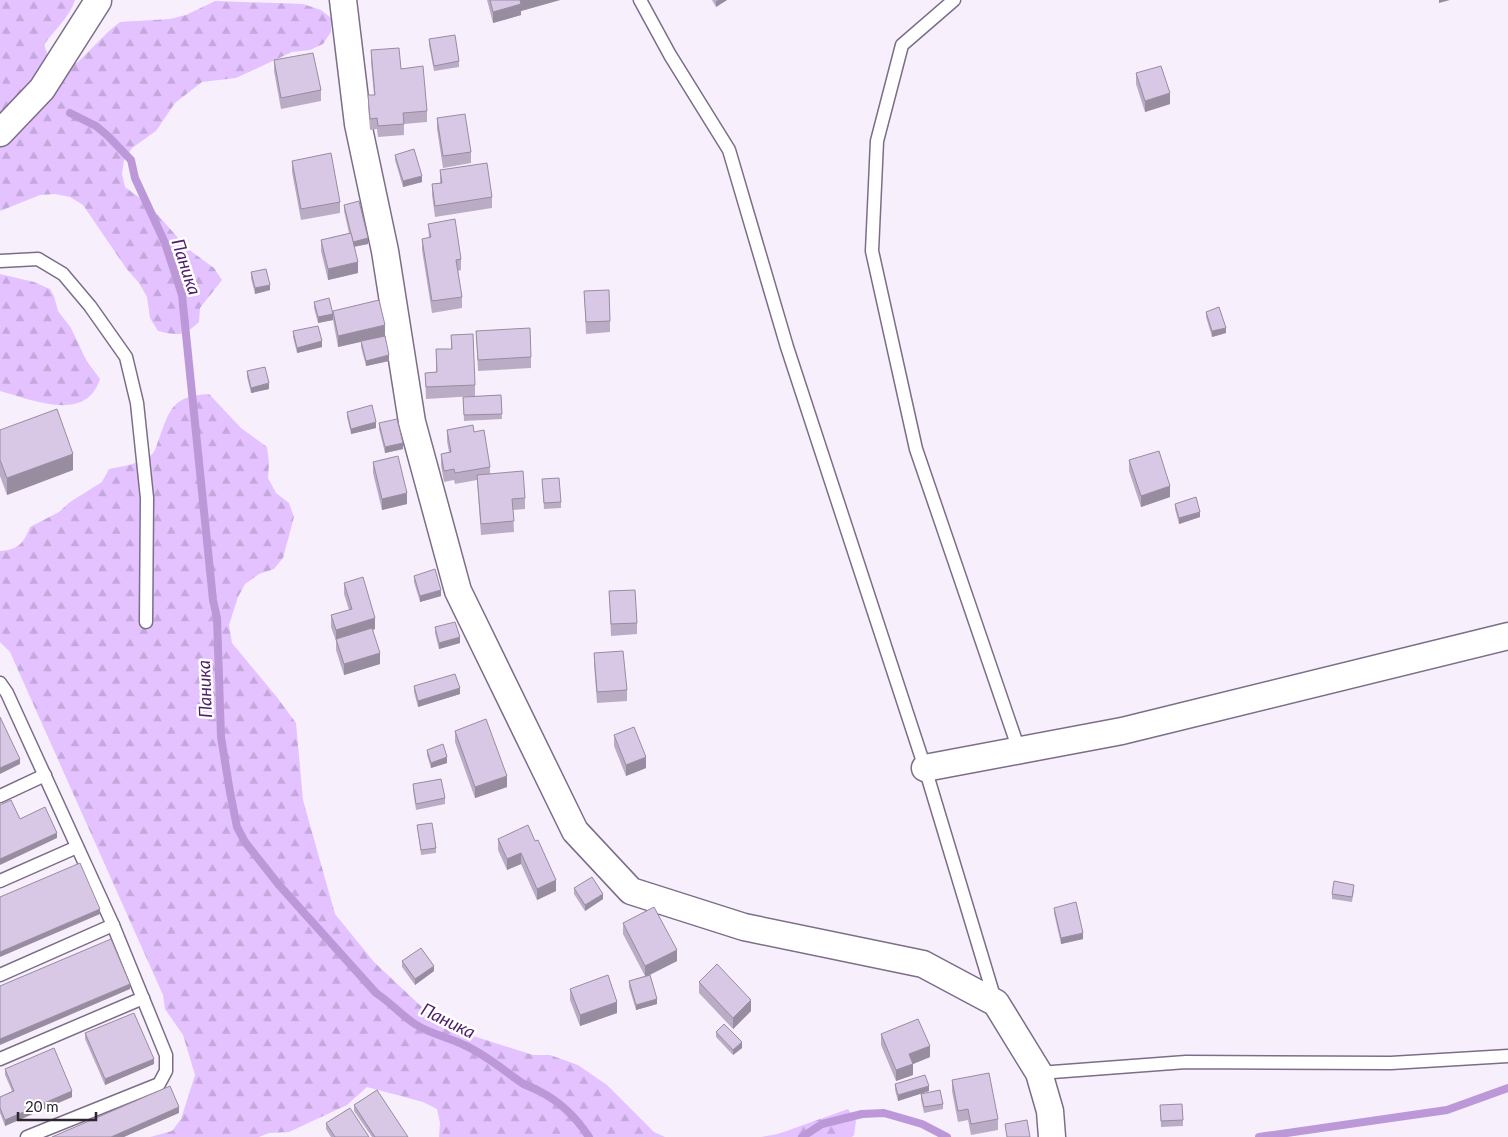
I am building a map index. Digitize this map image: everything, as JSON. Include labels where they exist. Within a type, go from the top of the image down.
[{"type":"street","points":[[0,133],[42,89],[101,0]]},
{"type":"street","points":[[343,0],[358,124],[385,251],[412,422],[450,562],[458,590],[575,831],[631,891],[744,927],[923,964],[996,1003],[1038,1073],[1050,1110],[1052,1137]]},
{"type":"street","points":[[925,768],[1122,731],[1508,636]]},
{"type":"lane","points":[[640,0],[670,55],[729,150],[787,347],[925,768],[996,1003]]},
{"type":"lane","points":[[954,0],[902,45],[878,142],[872,250],[916,449],[1019,750]]},
{"type":"lane","points":[[0,261],[38,258],[63,274],[90,306],[126,357],[137,403],[147,498],[146,622]]},
{"type":"lane","points":[[0,683],[4,699],[45,775],[113,925],[166,1055],[166,1071],[159,1084],[27,1137]]},
{"type":"lane","points":[[0,796],[45,775]]},
{"type":"lane","points":[[0,881],[77,847]]},
{"type":"lane","points":[[0,975],[113,925]]},
{"type":"lane","points":[[0,1059],[143,998]]},
{"type":"lane","points":[[1038,1073],[1186,1062],[1391,1063],[1508,1056]]},
{"type":"green space","points":[[0,0],[75,0],[66,18],[44,45],[49,58],[61,62],[77,63],[120,22],[170,19],[186,15],[215,1],[303,4],[321,10],[331,18],[331,32],[323,44],[310,50],[292,52],[236,78],[202,82],[175,103],[156,131],[132,148],[124,160],[122,174],[125,187],[148,204],[188,249],[214,268],[222,280],[200,308],[199,322],[189,330],[180,334],[158,331],[150,318],[147,297],[139,283],[126,268],[83,205],[70,197],[55,194],[40,195],[0,211]]},
{"type":"green space","points":[[0,274],[34,282],[50,289],[58,311],[71,328],[86,360],[100,379],[93,393],[83,401],[70,405],[56,405],[41,403],[0,391]]},
{"type":"green space","points":[[209,394],[241,428],[267,447],[268,478],[276,493],[289,503],[294,517],[283,558],[274,569],[259,574],[245,584],[238,597],[229,625],[232,643],[296,723],[303,800],[335,914],[374,962],[442,1026],[533,1055],[550,1055],[578,1065],[607,1085],[654,1132],[665,1137],[439,1137],[440,1123],[437,1109],[423,1102],[367,1087],[347,1105],[289,1132],[269,1133],[259,1137],[150,1137],[172,1131],[181,1119],[195,1075],[183,1035],[165,1009],[163,995],[10,652],[0,642],[0,551],[20,545],[30,527],[59,512],[70,502],[102,482],[109,469],[133,464],[149,457],[155,450],[166,419],[175,406],[180,401],[188,398]]},
{"type":"green space","points":[[848,1109],[856,1121],[852,1137],[761,1137],[778,1134]]},
{"type":"building","points":[[490,0],[520,0],[521,4],[493,12]]},
{"type":"building","points":[[455,35],[459,61],[434,66],[429,39]]},
{"type":"building","points":[[399,48],[401,69],[423,66],[427,111],[403,113],[404,124],[378,126],[377,118],[370,119],[368,95],[375,95],[371,50]]},
{"type":"building","points":[[313,53],[321,90],[281,98],[274,60]]},
{"type":"building","points":[[1161,66],[1170,93],[1145,101],[1136,73]]},
{"type":"building","points":[[465,114],[471,152],[443,156],[437,118]]},
{"type":"building","points":[[414,149],[422,176],[403,181],[395,155]]},
{"type":"building","points":[[331,153],[340,202],[301,209],[292,161]]},
{"type":"building","points":[[487,163],[492,197],[435,206],[432,184],[442,183],[440,170]]},
{"type":"building","points":[[359,201],[368,238],[353,242],[344,205]]},
{"type":"building","points":[[455,219],[461,259],[456,260],[462,297],[432,301],[422,239],[431,237],[428,224]]},
{"type":"building","points":[[351,233],[358,262],[328,269],[321,240]]},
{"type":"building","points":[[266,269],[270,285],[255,288],[251,272]]},
{"type":"building","points":[[609,290],[610,321],[586,322],[584,291]]},
{"type":"building","points":[[329,298],[333,314],[318,317],[314,302]]},
{"type":"building","points":[[379,300],[385,325],[338,336],[333,311]]},
{"type":"building","points":[[1219,307],[1226,328],[1212,331],[1206,312]]},
{"type":"building","points":[[318,326],[322,341],[297,348],[293,331]]},
{"type":"building","points":[[530,328],[531,357],[478,360],[476,331]]},
{"type":"building","points":[[473,334],[475,385],[426,387],[425,373],[437,372],[436,349],[452,349],[451,335]]},
{"type":"building","points":[[385,336],[389,355],[366,361],[361,341]]},
{"type":"building","points":[[265,367],[269,383],[251,388],[247,371]]},
{"type":"building","points":[[501,395],[502,414],[464,415],[463,397]]},
{"type":"building","points":[[372,405],[376,422],[351,429],[347,412]]},
{"type":"building","points":[[57,409],[73,454],[7,478],[0,460],[0,430]]},
{"type":"building","points":[[397,419],[403,443],[385,447],[379,423]]},
{"type":"building","points":[[473,425],[474,432],[484,430],[490,467],[455,473],[454,469],[444,471],[441,454],[451,452],[447,430]]},
{"type":"building","points":[[1159,451],[1170,486],[1141,496],[1129,460]]},
{"type":"building","points":[[398,456],[407,493],[382,499],[373,462]]},
{"type":"building","points":[[523,471],[525,498],[512,499],[514,521],[481,524],[477,475]]},
{"type":"building","points":[[559,478],[561,502],[544,503],[542,479]]},
{"type":"building","points":[[1196,497],[1200,512],[1179,518],[1175,504]]},
{"type":"building","points":[[435,569],[441,590],[420,596],[414,576]]},
{"type":"building","points":[[363,577],[375,618],[336,630],[331,615],[352,609],[344,583]]},
{"type":"building","points":[[635,590],[637,623],[611,624],[609,591]]},
{"type":"building","points":[[455,622],[460,637],[439,643],[435,627]]},
{"type":"building","points":[[372,628],[380,653],[344,664],[336,639]]},
{"type":"building","points":[[623,651],[627,690],[597,692],[594,653]]},
{"type":"building","points":[[455,674],[460,688],[418,701],[414,686]]},
{"type":"building","points":[[0,717],[20,759],[0,768]]},
{"type":"building","points":[[486,719],[507,776],[475,787],[455,731]]},
{"type":"building","points":[[634,727],[646,757],[626,765],[614,735]]},
{"type":"building","points":[[443,744],[447,757],[431,763],[427,750]]},
{"type":"building","points":[[441,779],[445,798],[416,804],[413,784]]},
{"type":"building","points":[[11,800],[20,819],[45,807],[57,833],[0,859],[0,805]]},
{"type":"building","points":[[432,823],[436,848],[421,850],[417,825]]},
{"type":"building","points":[[528,825],[535,841],[538,840],[556,880],[537,889],[521,853],[507,859],[498,839]]},
{"type":"building","points":[[80,863],[100,909],[0,952],[0,897]]},
{"type":"building","points":[[592,877],[603,894],[585,905],[574,888]]},
{"type":"building","points":[[1334,881],[1354,885],[1352,897],[1332,894]]},
{"type":"building","points":[[1076,902],[1083,933],[1061,938],[1054,908]]},
{"type":"building","points":[[654,907],[677,950],[645,966],[623,923]]},
{"type":"building","points":[[111,939],[130,984],[0,1039],[0,986]]},
{"type":"building","points":[[421,948],[434,966],[415,979],[402,961]]},
{"type":"building","points":[[717,964],[751,1000],[733,1018],[699,982]]},
{"type":"building","points":[[608,975],[617,1002],[580,1015],[570,989]]},
{"type":"building","points":[[650,975],[657,999],[636,1005],[629,981]]},
{"type":"building","points":[[134,1013],[154,1059],[105,1079],[85,1033]]},
{"type":"building","points":[[918,1019],[930,1046],[909,1054],[913,1064],[896,1070],[881,1034]]},
{"type":"building","points":[[724,1024],[742,1042],[733,1050],[716,1032]]},
{"type":"building","points":[[54,1048],[72,1091],[5,1120],[0,1108],[0,1097],[14,1091],[5,1069]]},
{"type":"building","points":[[989,1073],[998,1119],[971,1124],[968,1109],[958,1111],[952,1080]]},
{"type":"building","points":[[925,1075],[929,1086],[898,1095],[895,1084]]},
{"type":"building","points":[[170,1086],[179,1107],[111,1137],[52,1137]]},
{"type":"building","points":[[377,1090],[408,1137],[375,1137],[354,1105]]},
{"type":"building","points":[[940,1090],[943,1104],[924,1107],[921,1094]]},
{"type":"building","points":[[1182,1104],[1183,1120],[1161,1121],[1160,1105]]},
{"type":"building","points":[[350,1108],[369,1137],[335,1137],[326,1123]]},
{"type":"building","points":[[1027,1120],[1030,1137],[1007,1137],[1005,1124]]},
{"type":"waterway","name":"Паника","points":[[70,113],[96,126],[131,160],[135,178],[165,243],[182,295],[213,600],[217,618],[221,737],[237,827],[245,842],[279,885],[376,993],[415,1024],[472,1049],[522,1083],[554,1100],[579,1123],[589,1137]]},
{"type":"waterway","points":[[1259,1137],[1447,1110],[1508,1088]]},
{"type":"waterway","points":[[802,1137],[822,1124],[862,1114],[884,1113],[922,1124],[947,1137]]}]
